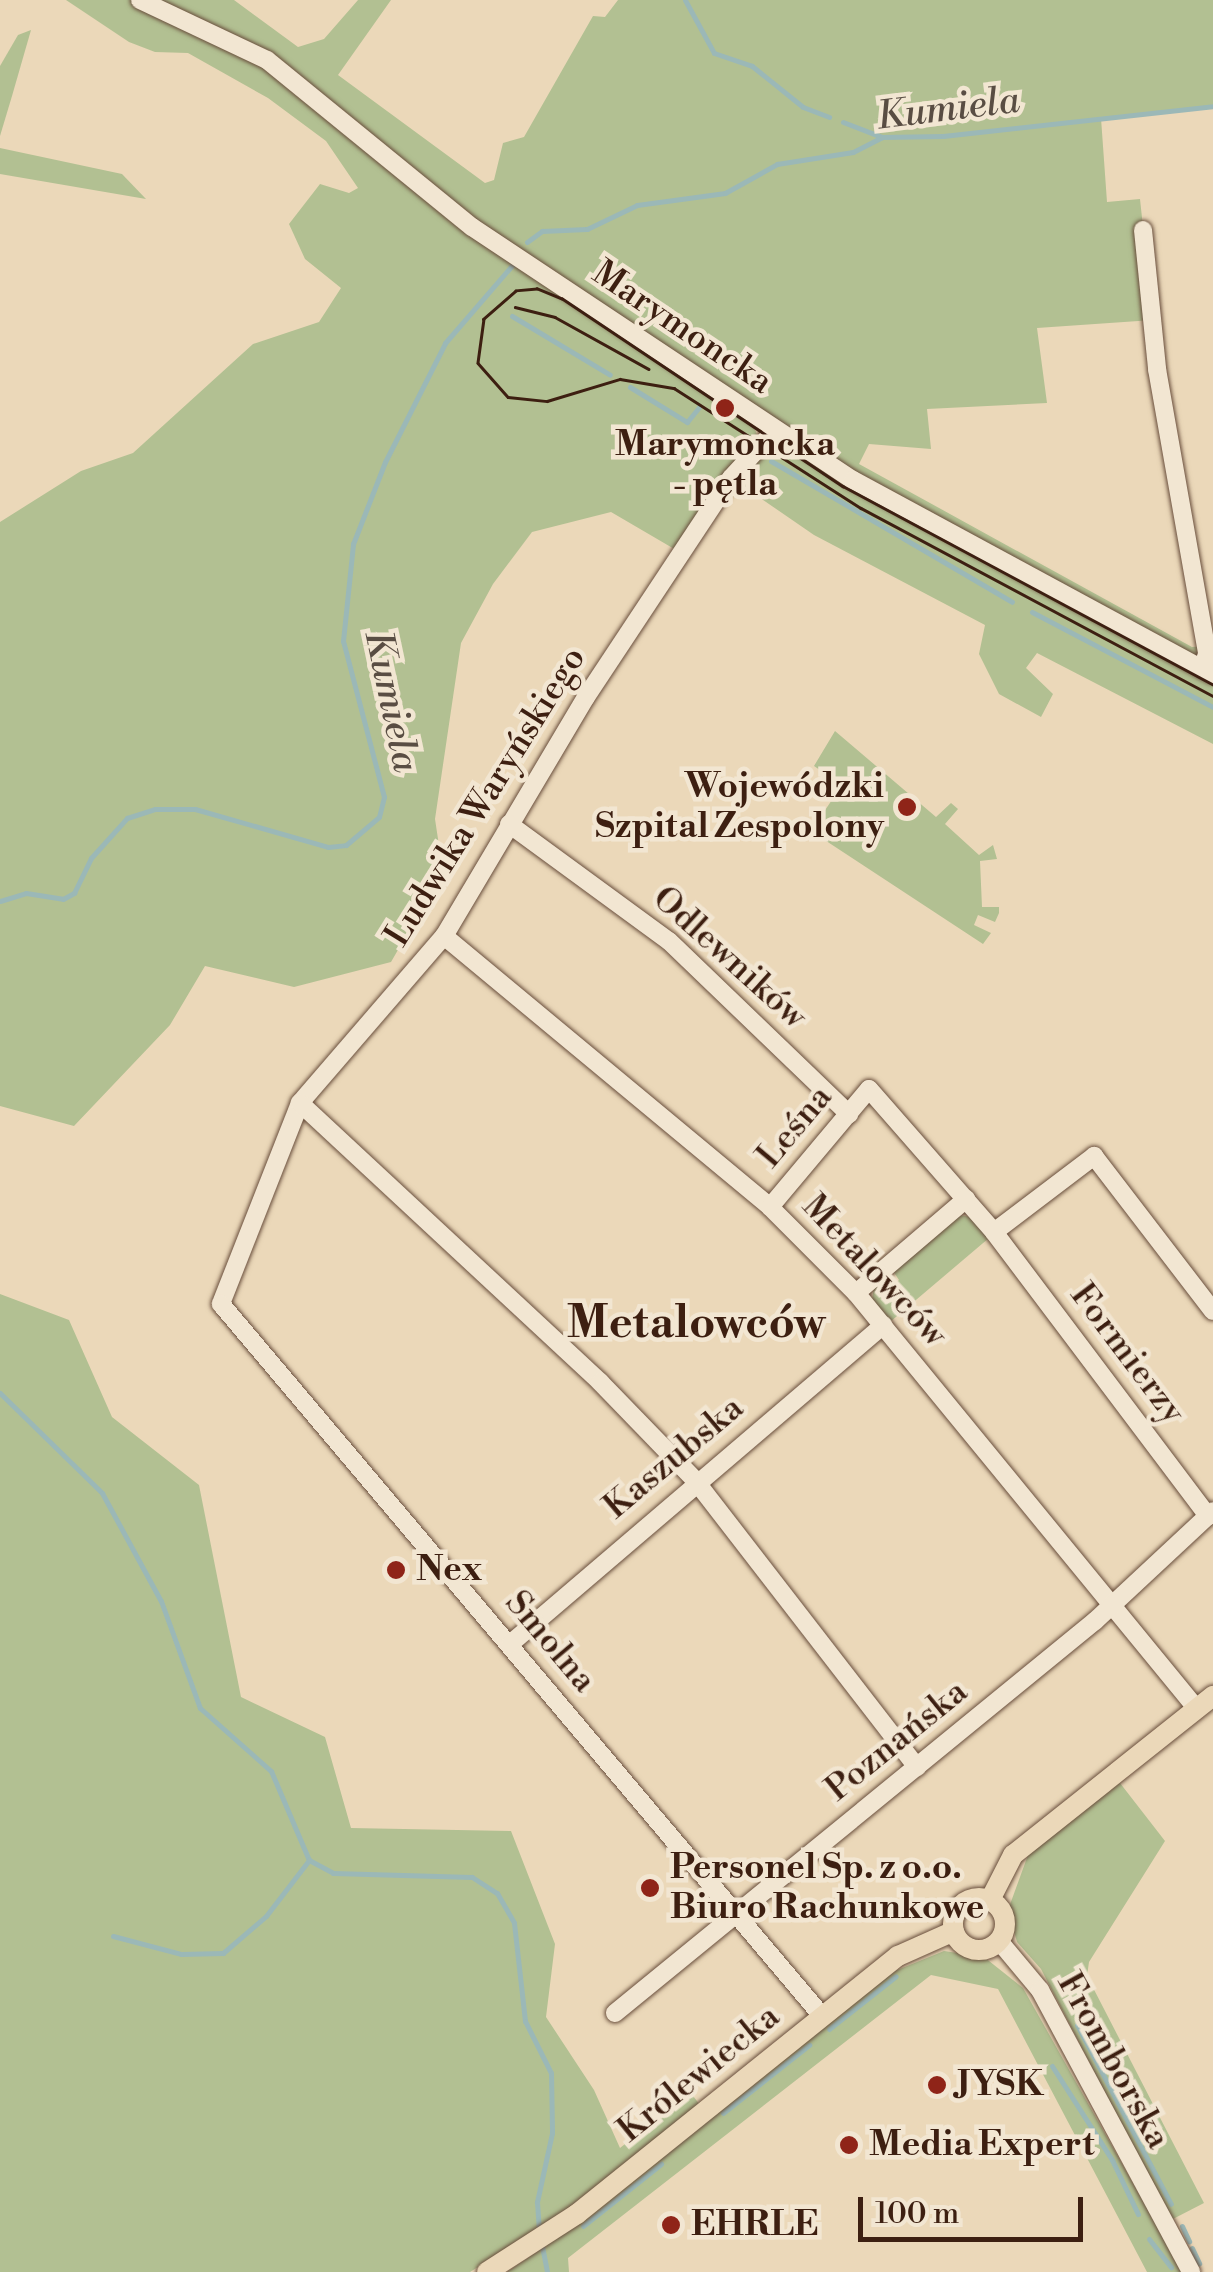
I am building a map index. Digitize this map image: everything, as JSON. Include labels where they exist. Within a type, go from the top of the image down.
[{"type":"main road","points":[[990,1900],[1013,1855],[1205,1703]]},
{"type":"main road","points":[[990,1900],[1004,1918],[999,1940],[974,1949],[954,1931],[962,1904],[990,1900]]},
{"type":"main road","name":"Królewiecka","points":[[486,2272],[541,2240],[898,1956],[954,1931]]},
{"type":"street","name":"Marymoncka","points":[[140,0],[268,60],[505,249],[775,430],[922,520],[1208,672]]},
{"type":"street","points":[[1143,230],[1158,368],[1208,672]]},
{"type":"street","name":"Ludwika Waryńskiego","points":[[224,1314],[221,1298],[300,1103],[444,936],[509,824],[731,478],[775,430]]},
{"type":"street","name":"Odlewników","points":[[509,824],[669,941],[849,1114]]},
{"type":"street","name":"Metalowców","points":[[444,936],[770,1207],[856,1293],[1113,1606],[1205,1703]]},
{"type":"street","name":"Leśna","points":[[770,1207],[869,1089],[966,1199]]},
{"type":"street","points":[[300,1103],[600,1382],[696,1480],[917,1767]]},
{"type":"street","points":[[856,1293],[966,1199],[994,1232],[1094,1156],[1213,1311]]},
{"type":"street","name":"Formierzy","points":[[994,1232],[1210,1513]]},
{"type":"street","name":"Smolna","points":[[224,1314],[510,1644],[822,2016]]},
{"type":"street","name":"Kaszubska","points":[[510,1644],[696,1480],[883,1325]]},
{"type":"street","name":"Poznańska","points":[[615,2013],[1113,1606],[1210,1513]]},
{"type":"street","name":"Fromborska","points":[[999,1940],[1040,1990],[1190,2272]]},
{"type":"green space","points":[[66,0],[234,0],[298,47],[324,39],[358,0],[391,0],[338,75],[485,183],[494,180],[503,143],[524,137],[593,16],[605,17],[618,0],[1213,0],[1213,106],[1101,118],[1107,202],[1140,199],[1153,320],[1037,328],[1047,403],[927,409],[931,449],[869,444],[859,464],[1192,647],[1213,646],[1213,668],[753,423],[758,438],[676,550],[611,512],[532,532],[493,584],[461,643],[435,819],[443,872],[391,962],[294,987],[205,966],[170,1025],[74,1126],[0,1106],[0,522],[81,471],[133,453],[253,344],[319,322],[341,288],[305,259],[289,224],[320,184],[349,193],[358,188],[326,141],[268,98],[188,53],[155,52],[129,42]]},
{"type":"green space","points":[[31,30],[0,136],[0,66],[18,35]]},
{"type":"green space","points":[[0,148],[122,174],[146,199],[0,174]]},
{"type":"green space","points":[[786,446],[923,528],[1213,682],[1213,744],[1037,653],[1026,668],[1053,694],[1041,717],[999,694],[979,654],[985,625],[814,535],[737,482],[768,451]]},
{"type":"green space","points":[[835,731],[936,817],[951,803],[958,809],[945,824],[979,855],[993,845],[997,859],[980,861],[982,907],[999,907],[999,913],[995,922],[978,915],[974,925],[991,933],[983,944],[811,831],[842,785],[814,766]]},
{"type":"green space","points":[[959,1215],[971,1217],[989,1238],[890,1322],[872,1300],[874,1287],[879,1283],[886,1291],[899,1280],[893,1271]]},
{"type":"green space","points":[[0,1294],[69,1320],[112,1417],[199,1485],[241,1697],[325,1737],[351,1828],[511,1831],[555,1944],[546,2017],[594,2090],[620,2148],[690,2092],[700,2105],[568,2212],[470,2272],[0,2272]]},
{"type":"green space","points":[[1120,1783],[1165,1841],[1089,1962],[1087,1976],[1204,2203],[1171,2220],[1041,1969],[1017,1942],[1008,1910],[1028,1855]]},
{"type":"green space","points":[[944,1951],[984,1957],[1023,1988],[1183,2272],[1147,2272],[998,1989],[931,1975],[568,2258],[569,2272],[507,2272],[581,2222],[885,1975]]},
{"type":"waterway","points":[[685,0],[714,53],[752,66],[803,107],[829,117]]},
{"type":"waterway","name":"Kumiela","points":[[527,242],[542,231],[587,229],[637,205],[725,193],[777,164],[853,152],[882,137],[943,136],[1213,106]]},
{"type":"waterway","points":[[843,122],[882,137]]},
{"type":"waterway","name":"Kumiela","points":[[0,901],[26,893],[63,899],[74,893],[91,858],[127,818],[155,809],[195,809],[328,847],[346,845],[379,817],[384,797],[343,641],[353,544],[385,462],[445,343],[514,263]]},
{"type":"waterway","points":[[512,316],[610,375]]},
{"type":"waterway","points":[[630,387],[687,422],[699,407]]},
{"type":"waterway","points":[[771,461],[1012,602]]},
{"type":"waterway","points":[[1032,612],[1213,707]]},
{"type":"waterway","points":[[0,1393],[102,1493],[161,1601],[200,1708],[271,1771],[309,1860],[333,1873],[472,1877],[497,1893],[514,1923],[525,2021],[551,2073],[552,2133],[537,2202],[539,2230]]},
{"type":"waterway","points":[[113,1936],[181,1954],[223,1953],[266,1916],[309,1860]]},
{"type":"waterway","points":[[829,2029],[896,1976]]},
{"type":"waterway","points":[[1077,2025],[1171,2204]]},
{"type":"waterway","points":[[723,2113],[809,2045]]},
{"type":"waterway","points":[[1052,2066],[1112,2160],[1138,2214]]},
{"type":"waterway","points":[[583,2226],[661,2164]]},
{"type":"waterway","points":[[1182,2226],[1189,2241]]},
{"type":"waterway","points":[[1149,2239],[1171,2267]]},
{"type":"waterway","points":[[542,2246],[547,2272]]},
{"type":"waterway","points":[[1192,2248],[1199,2263]]},
{"type":"tram line","points":[[1213,685],[843,487],[562,299],[537,289],[516,291],[484,319],[478,363],[508,397],[547,401],[620,379],[674,388],[861,508],[1213,696]]},
{"type":"tram line","points":[[515,307],[555,317],[649,369]]},
{"type":"place","name":"Marymoncka - pętla","points":[[725,408]]},
{"type":"place","name":"Wojewódzki Szpital Zespolony","points":[[907,807]]},
{"type":"place","name":"Nex","points":[[396,1570]]},
{"type":"place","name":"Personel Sp. z o.o. Biuro Rachunkowe","points":[[650,1888]]},
{"type":"place","name":"JYSK","points":[[937,2085]]},
{"type":"place","name":"Media Expert","points":[[849,2145]]},
{"type":"place","name":"EHRLE","points":[[671,2225]]},
{"type":"district","name":"Metalowców","points":[[696,1324]]}]
